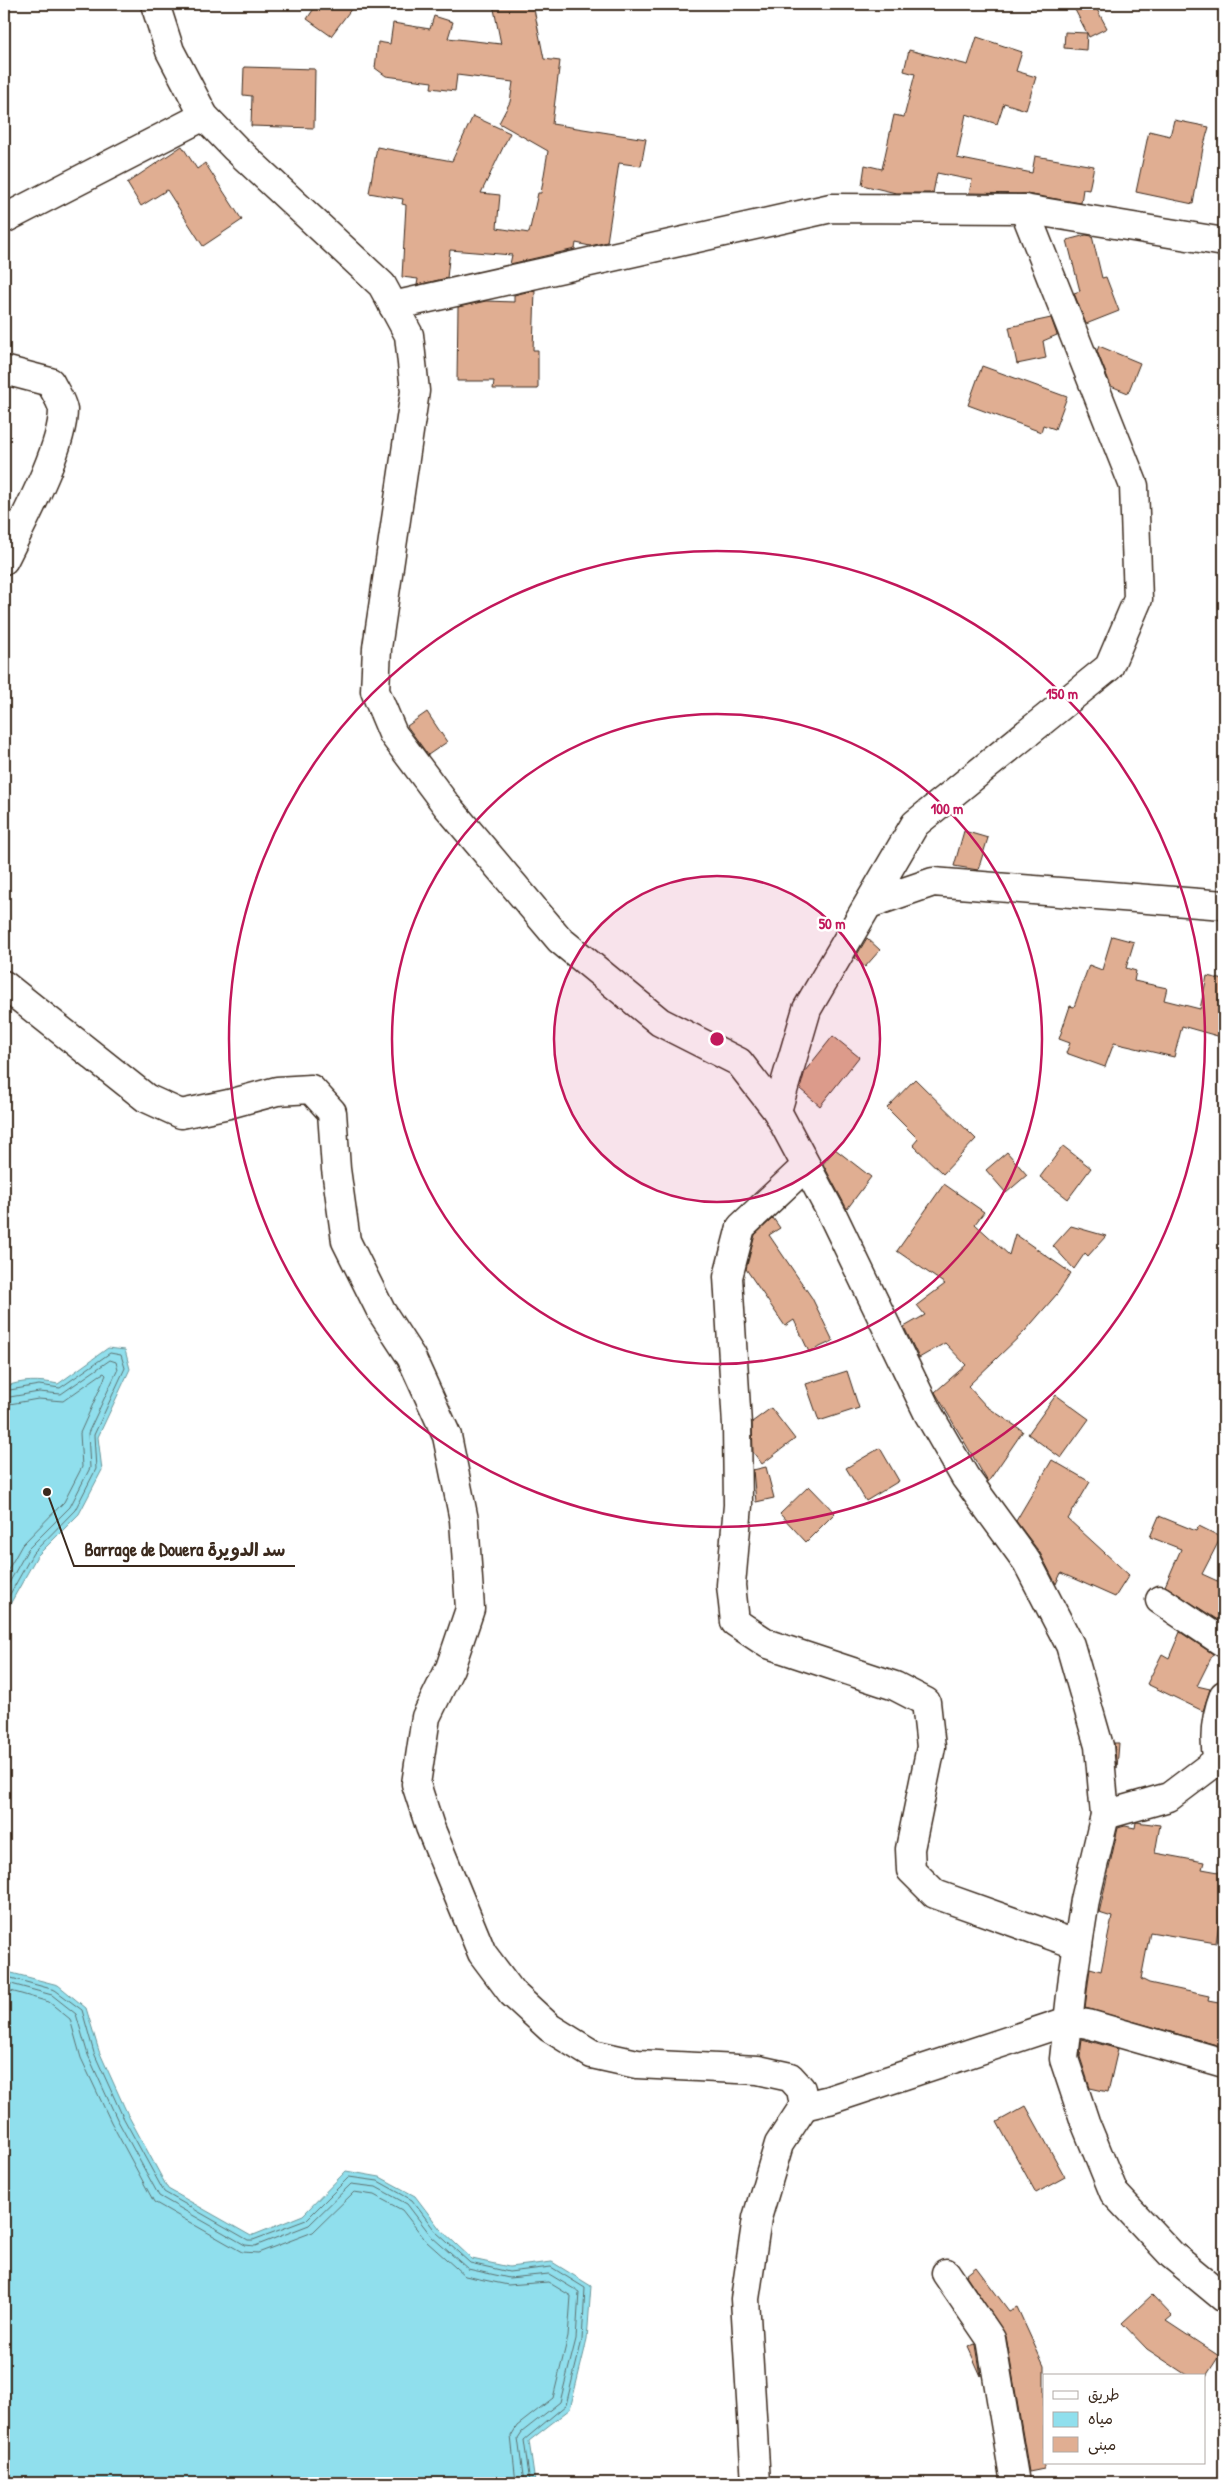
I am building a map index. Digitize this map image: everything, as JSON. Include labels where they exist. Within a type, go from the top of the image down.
[{"type":"street","points":[[154,4],[170,51],[204,116],[234,148],[382,285],[409,335],[415,392],[377,648],[375,691],[393,734],[448,806],[560,940],[660,1022],[739,1062],[777,1111],[837,1224],[928,1413],[965,1477],[1027,1562],[1070,1645],[1099,1746],[1106,1815],[1085,1900],[1064,2059],[1085,2122],[1114,2193],[1172,2255],[1224,2298]]},
{"type":"street","points":[[4,220],[204,116]]},
{"type":"street","points":[[393,306],[831,208],[1024,209],[1224,242]]},
{"type":"street","points":[[777,1111],[807,1010],[915,824],[1109,667],[1138,599],[1134,486],[1024,209]]},
{"type":"street","points":[[4,370],[50,382],[63,408],[60,435],[32,504],[4,560]]},
{"type":"street","points":[[869,904],[933,882],[1224,905]]},
{"type":"street","points":[[4,985],[146,1098],[181,1114],[277,1091],[311,1089],[332,1112],[336,1169],[346,1241],[381,1311],[411,1357],[448,1436],[464,1520],[470,1609],[450,1668],[426,1717],[416,1784],[430,1827],[482,1953],[512,1993],[550,2028],[592,2054],[637,2064],[758,2070],[790,2077],[801,2089],[804,2106]]},
{"type":"street","points":[[806,1166],[741,1227],[728,1277],[738,1425],[738,1504],[731,1585],[735,1622],[768,1644],[895,1686],[926,1702],[931,1746],[910,1849],[911,1870],[936,1894],[1078,1945]]},
{"type":"street","points":[[1160,1600],[1224,1642]]},
{"type":"street","points":[[1106,1815],[1169,1797],[1221,1760],[1214,1742],[1220,1706],[1224,1695]]},
{"type":"street","points":[[756,2483],[745,2300],[757,2218],[779,2144],[804,2106],[829,2100],[1068,2021],[1088,2024],[1224,2063]]},
{"type":"street","points":[[946,2273],[991,2339],[1015,2483]]},
{"type":"water","points":[[108,1348],[125,1350],[130,1369],[98,1437],[102,1470],[79,1514],[37,1556],[4,1615],[4,1387],[31,1381],[58,1384]]},
{"type":"water","points":[[4,1971],[58,1985],[86,2008],[99,2051],[128,2115],[168,2189],[251,2236],[303,2215],[346,2171],[380,2177],[415,2196],[440,2229],[472,2259],[509,2267],[552,2262],[591,2286],[587,2340],[570,2409],[529,2441],[535,2483],[4,2483]]},
{"type":"building","points":[[317,4],[355,4],[331,36],[307,19]]},
{"type":"building","points":[[493,4],[533,4],[544,59],[560,61],[552,124],[646,139],[641,166],[619,163],[607,242],[590,246],[576,243],[575,249],[510,264],[512,255],[450,250],[447,278],[417,285],[418,279],[402,277],[406,205],[402,204],[403,199],[369,193],[377,147],[452,161],[473,116],[510,133],[481,193],[500,195],[497,228],[529,233],[538,193],[541,193],[548,151],[499,123],[510,102],[513,82],[457,75],[455,91],[431,88],[432,82],[386,76],[375,68],[378,42],[390,44],[393,23],[430,29],[434,16],[453,22],[448,38],[501,44]]},
{"type":"building","points":[[1072,4],[1094,4],[1107,28],[1089,37]]},
{"type":"building","points":[[1065,32],[1087,33],[1086,50],[1064,48]]},
{"type":"building","points":[[977,37],[1022,52],[1016,71],[1036,77],[1026,110],[1004,103],[997,124],[966,114],[957,158],[1032,173],[1035,156],[1094,166],[1089,190],[1083,189],[1081,203],[1026,194],[969,193],[972,180],[937,173],[933,193],[896,193],[862,185],[865,165],[882,169],[894,115],[904,117],[915,74],[904,71],[909,50],[968,65]]},
{"type":"building","points":[[244,67],[315,69],[314,128],[251,126],[252,96],[243,95]]},
{"type":"building","points":[[1174,120],[1209,127],[1203,148],[1193,204],[1136,192],[1149,131],[1170,136]]},
{"type":"building","points":[[182,146],[197,169],[205,163],[242,220],[203,246],[167,190],[141,206],[127,183]]},
{"type":"building","points":[[1086,235],[1092,236],[1102,278],[1106,277],[1119,311],[1086,324],[1074,293],[1080,291],[1067,240]]},
{"type":"building","points":[[535,290],[533,350],[538,350],[538,389],[493,389],[494,381],[457,381],[458,307],[486,301],[514,302],[514,295]]},
{"type":"building","points":[[1051,318],[1057,335],[1043,341],[1046,358],[1017,364],[1009,327]]},
{"type":"building","points":[[1099,346],[1140,363],[1128,393],[1111,386],[1097,351]]},
{"type":"building","points":[[982,366],[1067,397],[1055,429],[1043,425],[1041,432],[968,405]]},
{"type":"building","points":[[427,712],[447,742],[428,755],[407,726]]},
{"type":"building","points":[[964,831],[988,838],[978,870],[954,866]]},
{"type":"building","points":[[1112,936],[1134,942],[1126,968],[1136,971],[1134,981],[1167,988],[1164,1000],[1200,1009],[1207,976],[1224,980],[1224,1027],[1221,1037],[1182,1026],[1174,1057],[1114,1043],[1105,1067],[1066,1053],[1070,1043],[1059,1039],[1070,1006],[1074,1007],[1089,965],[1102,970]]},
{"type":"building","points":[[867,938],[880,950],[865,967],[855,958]]},
{"type":"building","points":[[833,1036],[859,1057],[820,1106],[800,1089],[805,1071]]},
{"type":"building","points":[[915,1079],[976,1139],[943,1174],[913,1145],[918,1139],[887,1108]]},
{"type":"building","points":[[1063,1146],[1091,1168],[1068,1199],[1040,1177]]},
{"type":"building","points":[[835,1149],[871,1177],[847,1209],[823,1164]]},
{"type":"building","points":[[1007,1152],[1027,1175],[1006,1193],[986,1170]]},
{"type":"building","points":[[944,1184],[984,1212],[975,1224],[1009,1255],[1015,1234],[1071,1273],[1057,1294],[1025,1331],[968,1386],[986,1406],[1023,1431],[988,1482],[935,1392],[966,1365],[945,1343],[919,1358],[904,1327],[925,1315],[917,1305],[945,1284],[897,1251]]},
{"type":"building","points":[[773,1218],[780,1228],[769,1235],[812,1298],[833,1341],[809,1352],[794,1320],[785,1326],[746,1269],[755,1235]]},
{"type":"building","points":[[1071,1226],[1106,1236],[1088,1256],[1085,1253],[1074,1269],[1053,1246]]},
{"type":"building","points":[[847,1371],[859,1408],[819,1421],[806,1384]]},
{"type":"building","points":[[1056,1395],[1089,1419],[1061,1458],[1028,1434]]},
{"type":"building","points":[[771,1408],[795,1439],[762,1464],[753,1452],[752,1422]]},
{"type":"building","points":[[880,1448],[899,1481],[866,1501],[846,1468]]},
{"type":"building","points":[[1052,1460],[1090,1482],[1068,1519],[1129,1575],[1115,1597],[1061,1573],[1056,1584],[1040,1553],[1016,1521]]},
{"type":"building","points":[[766,1467],[774,1498],[756,1502],[753,1470]]},
{"type":"building","points":[[809,1486],[835,1513],[806,1542],[780,1514]]},
{"type":"building","points":[[1159,1516],[1196,1531],[1199,1526],[1221,1537],[1202,1574],[1224,1584],[1224,1624],[1165,1586],[1181,1549],[1150,1537]]},
{"type":"building","points":[[1180,1632],[1213,1654],[1197,1686],[1210,1689],[1203,1711],[1147,1684],[1162,1654],[1169,1658]]},
{"type":"building","points":[[1114,1743],[1119,1743],[1117,1768]]},
{"type":"building","points":[[1136,1822],[1160,1825],[1155,1853],[1204,1862],[1202,1869],[1224,1873],[1224,1893],[1216,1943],[1150,1932],[1141,1979],[1149,1983],[1209,1996],[1208,2001],[1224,2004],[1224,2047],[1085,2008],[1090,1968],[1101,1971],[1112,1917],[1099,1913],[1118,1828],[1125,1826],[1135,1828]]},
{"type":"building","points":[[1082,2039],[1118,2049],[1108,2092],[1090,2088],[1080,2057]]},
{"type":"building","points":[[1026,2106],[1065,2177],[1036,2193],[997,2122]]},
{"type":"building","points":[[976,2267],[1009,2311],[1017,2307],[1044,2366],[1044,2469],[1029,2472],[1006,2336],[966,2275]]},
{"type":"building","points":[[1152,2295],[1172,2316],[1166,2321],[1219,2356],[1206,2376],[1206,2374],[1185,2374],[1147,2349],[1122,2323]]},
{"type":"building","points":[[976,2345],[981,2376],[968,2347]]},
{"type":"place","name":"Barrage de Douera سد الدويرة","points":[[47,1492]]}]
